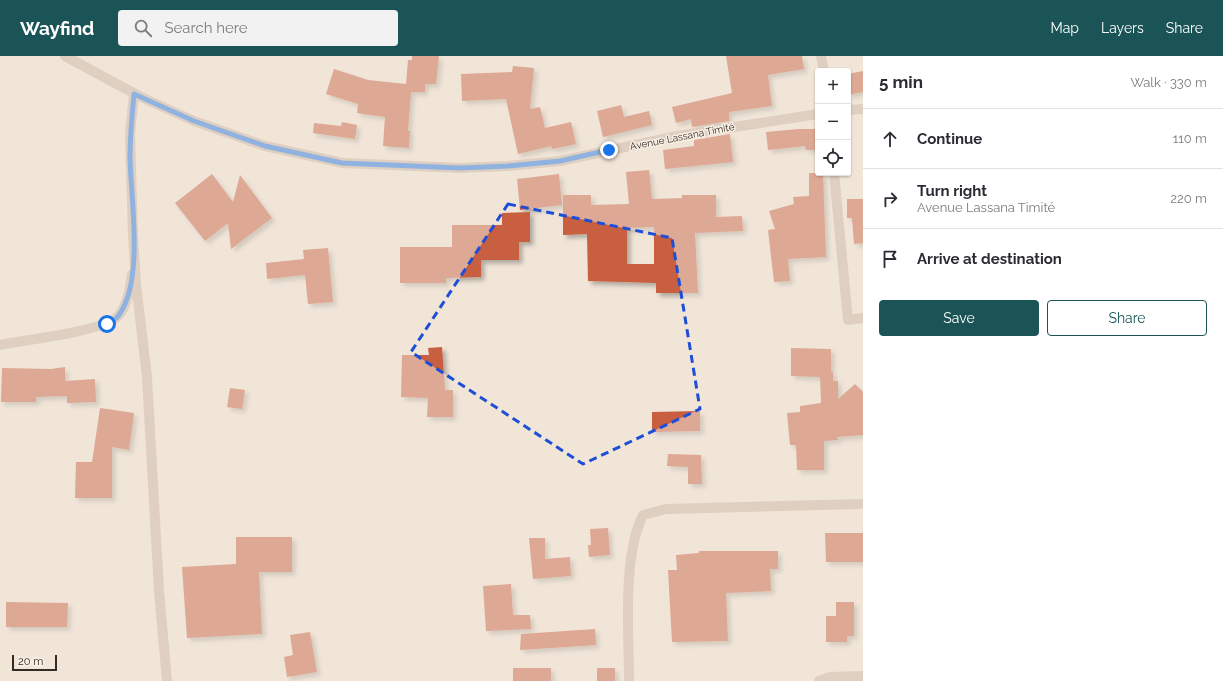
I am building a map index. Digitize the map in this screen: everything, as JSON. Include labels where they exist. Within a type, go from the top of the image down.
[{"type":"street","name":"Avenue Lassana Timité","points":[[65,56],[134,94],[194,121],[265,146],[342,163],[467,168],[560,161],[677,136],[815,114]]},
{"type":"street","points":[[821,56],[823,68]]},
{"type":"street","points":[[134,94],[130,134],[134,261],[148,377],[159,591],[167,681]]},
{"type":"street","points":[[851,110],[863,109]]},
{"type":"street","points":[[834,176],[848,320],[863,318]]},
{"type":"street","points":[[0,345],[90,328],[118,317],[124,308],[130,288],[134,261]]},
{"type":"street","points":[[629,681],[628,589],[636,530],[644,515],[666,509],[863,504]]},
{"type":"street","points":[[819,681],[830,677],[863,676]]},
{"type":"highlighted area","points":[[508,204],[672,238],[700,409],[583,464],[411,352]]},
{"type":"building","points":[[412,56],[439,56],[436,84],[425,84],[425,92],[411,92],[408,131],[410,131],[409,148],[383,146],[385,117],[357,113],[358,104],[326,94],[334,69],[368,80],[406,84],[408,60],[412,60]]},
{"type":"building","points":[[726,56],[802,56],[804,69],[768,75],[772,106],[729,112],[729,121],[692,127],[691,119],[676,123],[672,107],[732,93]]},
{"type":"building","points":[[513,66],[534,68],[530,109],[540,107],[545,128],[571,122],[576,144],[552,149],[551,146],[518,154],[506,99],[462,101],[461,74],[512,72]]},
{"type":"building","points":[[863,71],[863,92],[851,94],[851,73]]},
{"type":"building","points":[[621,105],[624,117],[649,111],[652,125],[603,137],[597,111]]},
{"type":"building","points":[[342,122],[357,125],[355,139],[313,133],[314,123],[341,126]]},
{"type":"building","points":[[815,129],[815,150],[806,150],[805,146],[768,150],[766,132]]},
{"type":"building","points":[[730,134],[733,162],[665,169],[663,150],[694,146],[694,140]]},
{"type":"building","points":[[649,170],[652,199],[682,198],[682,195],[716,195],[716,217],[742,216],[743,231],[695,233],[698,293],[656,293],[656,283],[588,281],[587,234],[563,235],[563,195],[591,195],[591,205],[629,204],[626,172]],"holes":[[[654,227],[654,264],[627,264],[627,228]]]},
{"type":"building","points":[[809,173],[815,173],[815,176],[823,176],[826,257],[788,259],[790,281],[774,282],[768,230],[775,229],[769,211],[794,204],[793,197],[809,196]]},
{"type":"building","points":[[212,174],[233,202],[240,175],[272,218],[231,249],[228,223],[205,241],[175,203]]},
{"type":"building","points":[[559,174],[562,205],[520,210],[517,179]]},
{"type":"building","points":[[847,199],[863,199],[863,243],[854,244],[852,218],[847,218]]},
{"type":"building","points":[[530,212],[530,242],[519,242],[519,260],[481,260],[481,277],[446,278],[446,283],[400,283],[400,247],[452,247],[452,225],[502,225],[502,213]]},
{"type":"building","points":[[328,248],[333,302],[308,304],[305,275],[267,279],[266,263],[304,259],[303,250]]},
{"type":"building","points":[[442,347],[445,390],[453,390],[453,417],[427,417],[428,398],[401,397],[402,355],[429,355],[428,348]]},
{"type":"building","points":[[791,348],[831,349],[831,372],[833,372],[833,381],[838,381],[838,399],[855,384],[863,392],[863,435],[837,437],[838,440],[824,441],[824,470],[797,470],[796,445],[790,445],[787,413],[800,412],[800,406],[821,403],[820,377],[791,376]]},
{"type":"building","points":[[65,367],[65,381],[95,379],[96,402],[67,403],[67,396],[36,397],[36,402],[1,402],[2,368],[51,369]]},
{"type":"building","points":[[230,388],[245,390],[242,409],[227,407]]},
{"type":"building","points":[[100,408],[134,413],[129,450],[112,447],[112,498],[75,498],[76,462],[92,462]]},
{"type":"building","points":[[700,411],[700,431],[652,432],[652,412]]},
{"type":"building","points":[[668,454],[701,455],[702,484],[688,484],[688,467],[667,466]]},
{"type":"building","points":[[608,528],[610,555],[589,557],[588,545],[591,545],[590,529]]},
{"type":"building","points":[[825,533],[863,533],[863,562],[826,562]]},
{"type":"building","points":[[236,537],[292,537],[292,572],[259,572],[262,634],[187,638],[182,567],[236,564]]},
{"type":"building","points":[[529,538],[545,538],[545,559],[570,557],[571,576],[533,579]]},
{"type":"building","points":[[699,551],[778,551],[778,569],[770,569],[771,591],[726,593],[728,641],[672,642],[668,570],[677,570],[676,555],[699,553]]},
{"type":"building","points":[[511,584],[513,615],[530,615],[531,629],[486,631],[483,586]]},
{"type":"building","points":[[6,602],[68,603],[67,627],[6,627]]},
{"type":"building","points":[[836,602],[854,602],[854,636],[847,636],[847,642],[826,642],[826,616],[836,616]]},
{"type":"building","points":[[595,629],[596,645],[520,650],[521,634]]},
{"type":"building","points":[[310,632],[317,672],[287,677],[284,657],[293,655],[290,635]]},
{"type":"building","points":[[513,668],[551,668],[551,681],[513,681]]},
{"type":"building","points":[[597,668],[615,668],[615,681],[597,681]]},
{"type":"route","points":[[107,324],[118,317],[124,308],[130,288],[134,261],[130,158],[130,134],[134,94],[194,121],[265,146],[342,163],[460,168],[508,166],[560,161],[609,150]]}]
